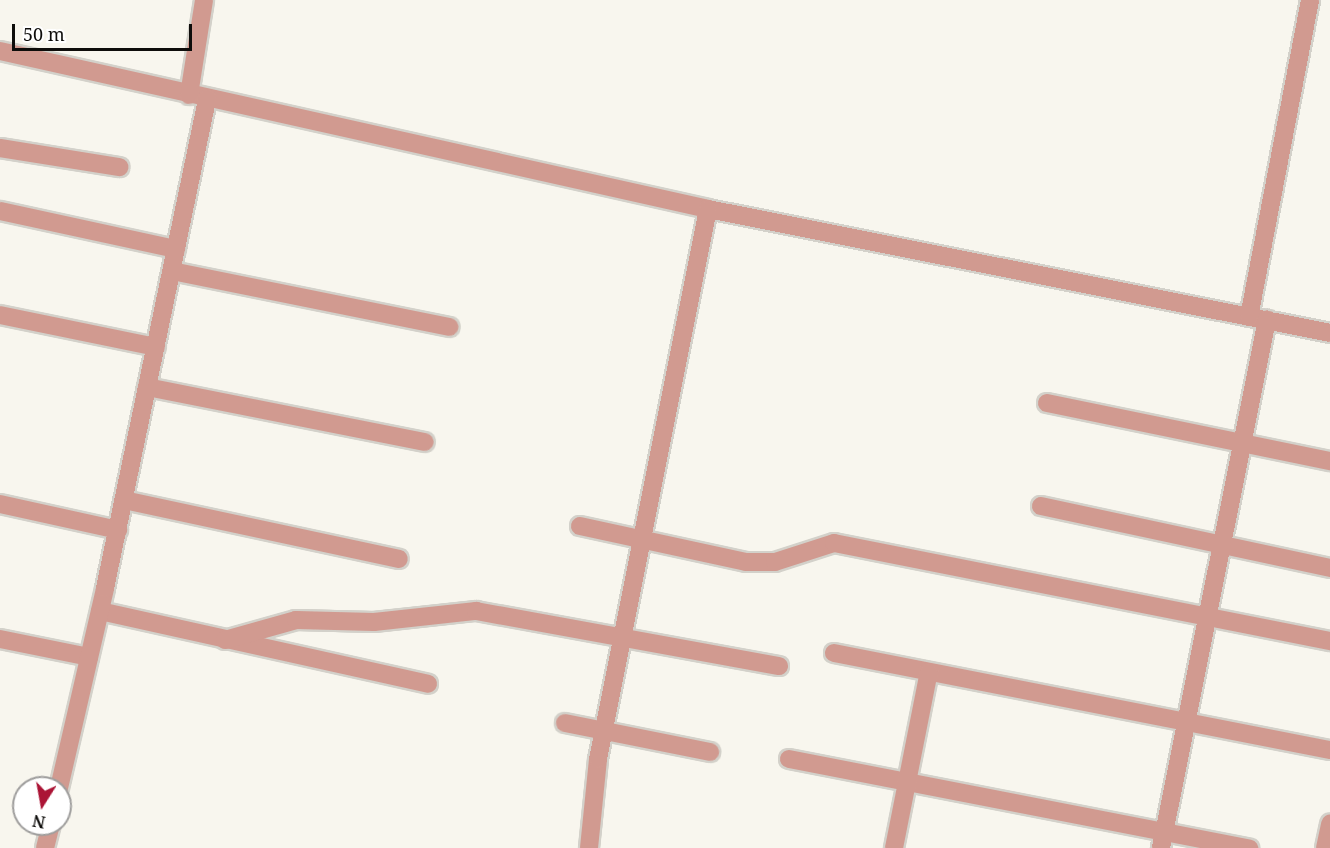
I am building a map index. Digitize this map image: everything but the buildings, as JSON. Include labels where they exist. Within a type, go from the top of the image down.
[{"type":"street","points":[[189,95],[204,0]]},
{"type":"street","points":[[1163,839],[1242,443],[1258,319],[1310,0]]},
{"type":"street","points":[[0,51],[708,209],[1330,333]]},
{"type":"street","points":[[62,776],[118,530],[207,99]]},
{"type":"street","points":[[0,148],[119,168]]},
{"type":"street","points":[[589,848],[604,731],[708,209]]},
{"type":"street","points":[[0,211],[176,249]]},
{"type":"street","points":[[172,271],[448,327]]},
{"type":"street","points":[[0,315],[156,347]]},
{"type":"street","points":[[147,387],[425,442]]},
{"type":"street","points":[[1047,403],[1330,461]]},
{"type":"street","points":[[124,501],[399,559]]},
{"type":"street","points":[[0,504],[118,530]]},
{"type":"street","points":[[1041,506],[1330,568]]},
{"type":"street","points":[[580,526],[746,562],[775,562],[834,543],[1330,641]]},
{"type":"street","points":[[100,611],[428,684]]},
{"type":"street","points":[[225,640],[296,620],[374,622],[476,611],[779,666]]},
{"type":"street","points":[[0,639],[89,657]]},
{"type":"street","points":[[834,653],[1330,750]]},
{"type":"street","points":[[894,848],[929,672]]},
{"type":"street","points":[[565,723],[711,752]]},
{"type":"street","points":[[789,759],[908,781],[1163,839],[1249,848]]},
{"type":"street","points":[[1325,848],[1330,824]]}]
